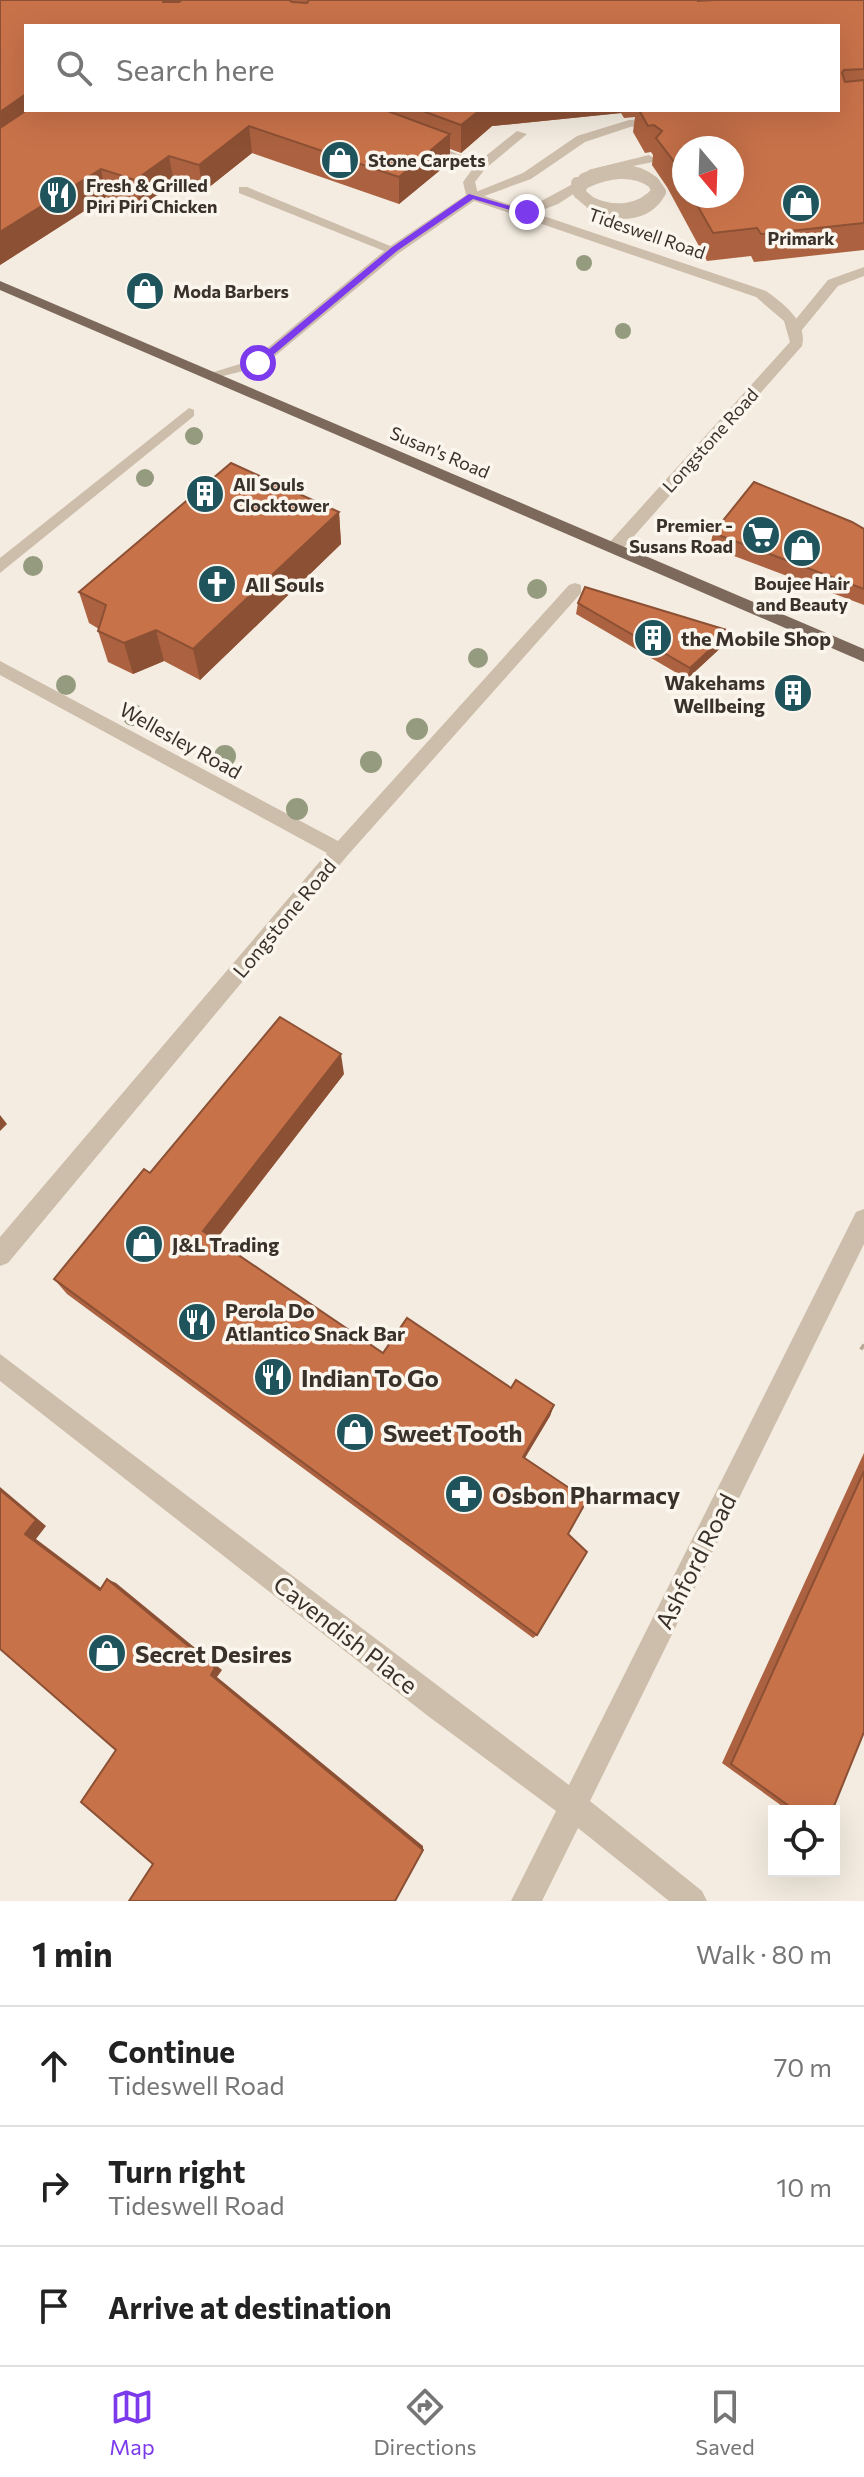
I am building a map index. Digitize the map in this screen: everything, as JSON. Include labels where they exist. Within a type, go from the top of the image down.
[{"type":"main road","name":"Susan's Road","points":[[0,285],[864,656]]},
{"type":"street","points":[[211,375],[258,363],[394,250],[472,196],[527,176],[581,139],[629,124],[673,119]]},
{"type":"street","points":[[472,196],[469,182],[481,166],[521,134]]},
{"type":"street","points":[[412,140],[481,166]]},
{"type":"street","points":[[527,212],[554,201],[586,182],[607,174],[644,177],[653,182],[658,187],[660,192],[653,205],[644,209],[605,210],[592,206],[583,200],[579,193],[584,179],[593,174],[619,170],[642,175],[651,179],[655,185],[658,191],[651,202],[631,209],[616,210],[590,204],[581,198],[577,190],[577,183],[591,171],[649,159]]},
{"type":"street","points":[[243,190],[394,250]]},
{"type":"street","name":"Tideswell Road","points":[[472,196],[527,212],[761,294],[781,308],[796,328]]},
{"type":"street","name":"Longstone Road","points":[[614,548],[797,343],[796,328],[833,283],[864,271]]},
{"type":"street","points":[[0,567],[189,413]]},
{"type":"street","name":"Longstone Road","points":[[0,1255],[340,851],[575,589]]},
{"type":"street","name":"Wellesley Road","points":[[0,667],[340,851]]},
{"type":"street","name":"Ashford Road","points":[[526,1901],[864,1220]]},
{"type":"street","name":"Cavendish Place","points":[[0,1366],[438,1706],[572,1805],[692,1901]]},
{"type":"building","points":[[0,0],[289,0],[307,3],[309,0],[864,0],[864,69],[844,70],[842,73],[845,82],[864,80],[864,223],[761,234],[757,228],[713,233],[699,208],[744,208],[744,136],[672,136],[672,159],[656,138],[662,131],[654,125],[648,126],[640,112],[840,112],[840,24],[24,24],[24,95],[0,112]]},
{"type":"building","points":[[24,112],[390,112],[450,134],[399,177],[249,126],[199,165],[169,156],[135,180],[101,169],[0,232],[0,128]]},
{"type":"building","points":[[425,112],[477,112],[461,125]]},
{"type":"building","name":"All Souls","points":[[231,463],[339,512],[193,649],[156,630],[124,643],[98,631],[106,605],[79,592]]},
{"type":"building","points":[[754,482],[864,529],[864,589],[713,533]]},
{"type":"building","points":[[585,587],[730,631],[690,668],[578,603]]},
{"type":"building","points":[[280,1017],[341,1054],[203,1231],[383,1353],[407,1318],[511,1388],[516,1380],[554,1405],[523,1457],[587,1500],[568,1534],[587,1552],[537,1635],[54,1279],[144,1169],[150,1173]]},
{"type":"building","points":[[864,1471],[864,1732],[834,1805],[788,1805],[731,1764]]},
{"type":"building","points":[[0,1490],[36,1520],[25,1534],[100,1590],[107,1579],[215,1668],[211,1675],[423,1850],[395,1901],[129,1901],[153,1864],[81,1802],[116,1750],[0,1649]]},
{"type":"place","name":"Stone Carpets","points":[[340,160]]},
{"type":"place","name":"Fresh & Grilled Piri Piri Chicken","points":[[58,195]]},
{"type":"place","name":"Primark","points":[[801,203]]},
{"type":"place","name":"Moda Barbers","points":[[145,291]]},
{"type":"place","name":"All Souls Clocktower","points":[[205,494]]},
{"type":"place","name":"Premier - Susans Road","points":[[761,535]]},
{"type":"place","name":"Boujee Hair and Beauty","points":[[802,548]]},
{"type":"place","name":"All Souls","points":[[217,584]]},
{"type":"place","name":"the Mobile Shop","points":[[653,638]]},
{"type":"place","name":"Wakehams Wellbeing","points":[[793,693]]},
{"type":"place","name":"J&L Trading","points":[[144,1244]]},
{"type":"place","name":"Perola Do Atlantico Snack Bar","points":[[197,1322]]},
{"type":"place","name":"Indian To Go","points":[[273,1377]]},
{"type":"place","name":"Sweet Tooth","points":[[355,1432]]},
{"type":"place","name":"Osbon Pharmacy","points":[[464,1494]]},
{"type":"place","name":"Secret Desires","points":[[107,1653]]},
{"type":"route","points":[[258,363],[394,250],[472,196],[527,212]]}]
